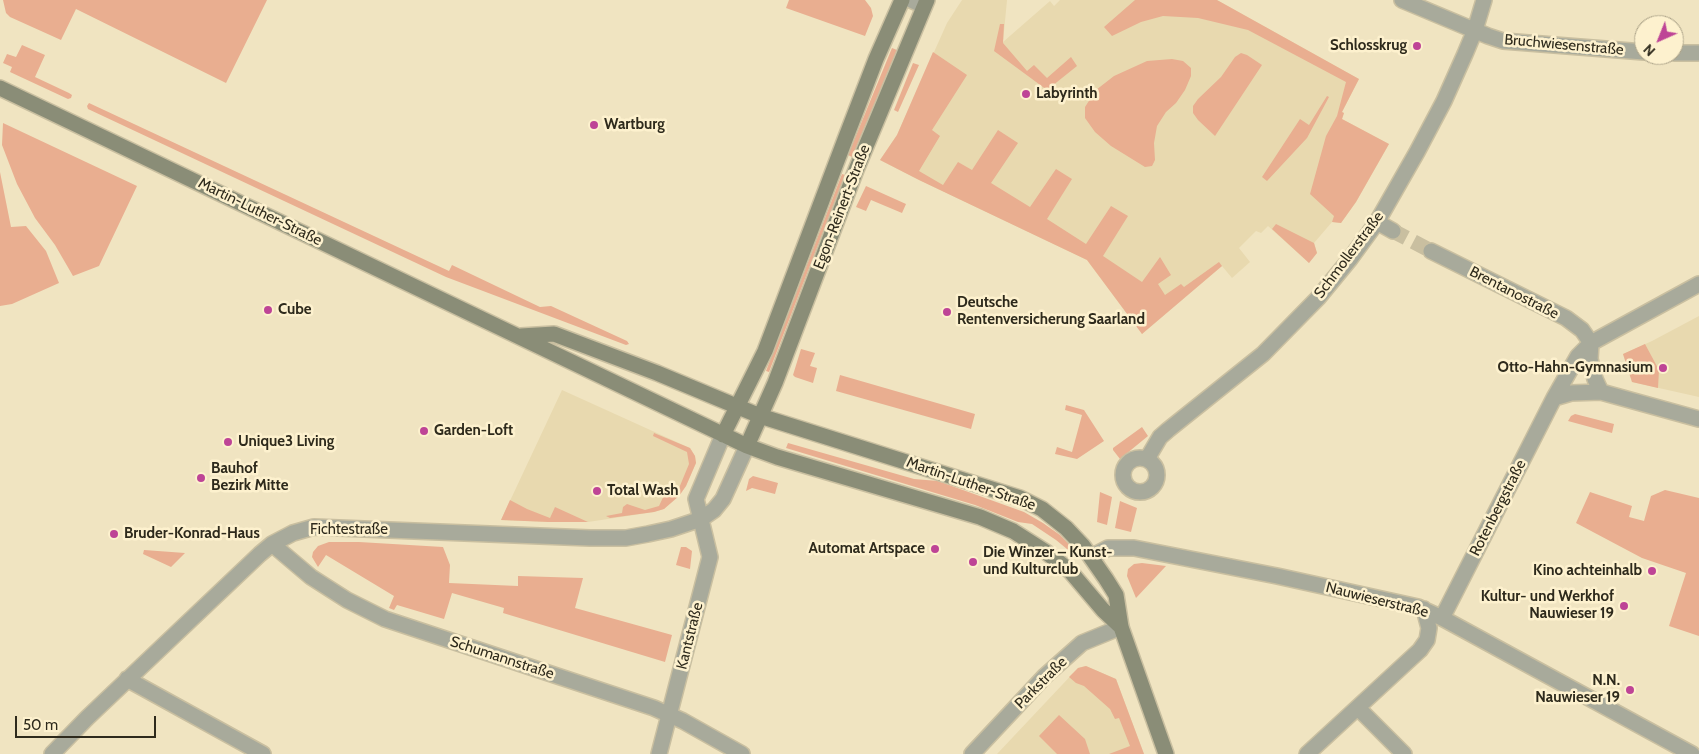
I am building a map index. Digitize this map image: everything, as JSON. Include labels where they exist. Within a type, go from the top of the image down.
[{"type":"main road","name":"Egon-Reinert-Straße","points":[[738,406],[765,351],[876,60],[902,0]]},
{"type":"main road","name":"Egon-Reinert-Straße","points":[[760,416],[921,2]]},
{"type":"main road","name":"Martin-Luther-Straße","points":[[0,88],[746,446],[777,458],[1005,527],[1046,552],[1070,571],[1103,610],[1121,627]]},
{"type":"main road","name":"Martin-Luther-Straße","points":[[519,336],[554,334],[657,373],[760,416],[1020,498],[1042,509],[1056,519],[1092,557],[1116,595],[1121,627]]},
{"type":"main road","points":[[723,435],[738,406]]},
{"type":"main road","name":"Fichtestraße","points":[[746,446],[760,416]]},
{"type":"main road","points":[[1121,627],[1166,754]]},
{"type":"street","name":"Bruchwiesenstraße","points":[[1402,0],[1503,41],[1634,51]]},
{"type":"street","name":"Schmollerstraße","points":[[1147,459],[1160,438],[1168,430],[1263,354],[1338,274],[1376,222],[1400,184],[1430,127],[1475,30],[1484,0]]},
{"type":"street","points":[[1684,53],[1699,53]]},
{"type":"street","points":[[1376,222],[1393,231]]},
{"type":"street","name":"Brentanostraße","points":[[1431,251],[1570,321],[1582,330],[1591,343]]},
{"type":"street","name":"Rotenbergstraße","points":[[1442,618],[1554,398],[1578,356],[1591,343],[1699,284]]},
{"type":"street","points":[[1591,343],[1590,359],[1595,379],[1602,392]]},
{"type":"street","points":[[1554,398],[1571,393],[1602,392],[1699,419]]},
{"type":"street","points":[[701,518],[696,499],[723,435]]},
{"type":"street","name":"Fichtestraße","points":[[52,754],[127,679],[272,544],[293,533],[314,527],[626,538],[671,529],[701,518],[714,510],[723,499],[746,446]]},
{"type":"street","name":"Kantstraße","points":[[659,754],[710,557],[701,518]]},
{"type":"street","name":"Schumannstraße","points":[[272,544],[311,577],[347,600],[385,619],[654,708],[742,754]]},
{"type":"street","name":"Nauwieserstraße","points":[[1092,557],[1108,548],[1142,549],[1277,576],[1424,610],[1442,618],[1667,748],[1692,754]]},
{"type":"street","points":[[1307,754],[1420,650],[1427,640],[1429,628],[1424,610]]},
{"type":"street","name":"Parkstraße","points":[[972,754],[1045,676],[1082,643],[1121,627]]},
{"type":"street","points":[[127,679],[262,754]]},
{"type":"street","points":[[1358,708],[1404,754]]},
{"type":"shaded area","points":[[3,0],[267,0],[226,83],[76,9],[61,40],[10,17],[6,13]]},
{"type":"shaded area","points":[[789,0],[865,0],[871,8],[873,16],[865,36],[786,8]]},
{"type":"shaded area","points":[[962,0],[1007,0],[1003,42],[1050,1],[1054,6],[1060,0],[1217,0],[1359,79],[1342,112],[1344,113],[1342,119],[1389,144],[1356,202],[1341,223],[1332,222],[1314,243],[1317,253],[1309,263],[1268,226],[1261,233],[1256,231],[1239,248],[1250,262],[1232,278],[1222,266],[1142,334],[1087,260],[880,160],[897,135],[947,23]]},
{"type":"shaded area","points":[[1135,0],[1217,0],[1359,79],[1342,112],[1344,113],[1342,119],[1389,144],[1356,202],[1341,223],[1332,222],[1334,216],[1310,194],[1326,136],[1337,116],[1346,82],[1248,30],[1198,18],[1163,16],[1141,22],[1112,36],[1104,27]]},
{"type":"shaded area","points":[[1000,24],[1004,24],[1003,43],[1027,71],[1034,65],[1047,78],[1071,57],[1077,66],[1047,90],[994,51]]},
{"type":"shaded area","points":[[22,45],[45,55],[35,77],[69,93],[72,95],[71,98],[68,99],[10,72],[12,67],[3,63],[7,54],[16,57]]},
{"type":"shaded area","points":[[892,48],[897,50],[852,157],[848,155]]},
{"type":"shaded area","points":[[933,52],[967,75],[932,130],[940,136],[919,171],[943,185],[958,162],[972,170],[998,130],[1018,143],[991,183],[1030,207],[1056,169],[1072,179],[1047,219],[1086,244],[1111,206],[1128,216],[1103,256],[1142,282],[1160,257],[1171,275],[1158,284],[1165,295],[1181,284],[1184,287],[1219,262],[1222,266],[1142,334],[1087,260],[880,160],[897,135]]},
{"type":"shaded area","points":[[1241,53],[1262,65],[1215,136],[1198,120],[1193,113],[1193,106],[1221,77],[1235,57]]},
{"type":"shaded area","points":[[1172,59],[1183,61],[1191,68],[1191,76],[1185,90],[1157,126],[1154,143],[1155,160],[1152,166],[1145,167],[1111,146],[1095,132],[1085,118],[1085,107],[1096,90],[1114,76],[1147,61]]},
{"type":"shaded area","points":[[913,63],[919,65],[898,112],[894,110]]},
{"type":"shaded area","points":[[1327,96],[1329,97],[1307,138],[1267,181],[1262,177],[1300,119],[1309,125]]},
{"type":"shaded area","points":[[89,103],[449,271],[452,265],[540,307],[551,306],[627,341],[629,344],[626,345],[446,277],[88,109]]},
{"type":"shaded area","points":[[3,123],[137,186],[99,266],[73,276],[55,245],[35,218],[17,184],[2,145]]},
{"type":"shaded area","points":[[0,172],[11,227],[26,226],[46,251],[59,283],[12,304],[0,306]]},
{"type":"shaded area","points":[[842,174],[845,175],[769,372],[766,371]]},
{"type":"shaded area","points":[[866,186],[906,204],[902,213],[871,200],[866,211],[856,207]]},
{"type":"shaded area","points":[[1276,224],[1314,243],[1317,253],[1309,263],[1272,229]]},
{"type":"shaded area","name":"Otto-Hahn-Gymnasium","points":[[1699,316],[1699,397],[1632,382],[1623,354]]},
{"type":"shaded area","points":[[1645,344],[1659,370],[1658,388],[1632,382],[1623,354]]},
{"type":"shaded area","points":[[801,349],[815,353],[810,366],[817,368],[813,383],[793,375]]},
{"type":"shaded area","points":[[840,375],[975,414],[971,429],[836,391]]},
{"type":"shaded area","points":[[562,390],[690,448],[695,456],[696,463],[686,486],[679,496],[664,509],[654,512],[588,522],[501,520]]},
{"type":"shaded area","points":[[1066,405],[1084,410],[1104,441],[1077,459],[1055,454],[1057,447],[1072,452],[1082,415],[1065,410]]},
{"type":"shaded area","points":[[1575,414],[1614,424],[1612,433],[1568,421]]},
{"type":"shaded area","points":[[1142,427],[1148,436],[1120,459],[1113,448]]},
{"type":"shaded area","points":[[654,433],[690,448],[695,456],[696,463],[686,486],[679,496],[664,509],[610,518],[606,516],[622,513],[623,507],[627,504],[645,510],[659,506],[667,489],[677,493],[689,464],[687,452],[653,436]]},
{"type":"shaded area","points":[[788,443],[914,479],[938,481],[1024,512],[1060,535],[1081,557],[1078,558],[1032,524],[1018,522],[975,505],[786,448]]},
{"type":"shaded area","points":[[753,476],[778,483],[775,494],[752,488],[746,491],[749,479]]},
{"type":"shaded area","points":[[1665,490],[1699,498],[1699,636],[1669,626],[1686,573],[1642,558],[1576,523],[1590,492],[1632,506],[1629,517],[1644,521],[1651,496]]},
{"type":"shaded area","points":[[1100,492],[1112,497],[1107,525],[1097,522]]},
{"type":"shaded area","points":[[510,500],[550,518],[555,507],[588,522],[501,520]]},
{"type":"shaded area","points":[[1120,501],[1137,508],[1131,532],[1115,528]]},
{"type":"shaded area","points":[[329,542],[443,547],[450,565],[449,583],[518,586],[518,576],[583,578],[575,608],[672,635],[665,662],[503,613],[504,608],[452,593],[444,619],[397,605],[394,610],[389,608],[394,596],[326,555],[318,567],[312,557],[313,552],[318,546]]},
{"type":"shaded area","points":[[681,547],[686,547],[692,551],[690,569],[676,565]]},
{"type":"shaded area","points":[[144,550],[185,553],[171,567],[143,554]]},
{"type":"shaded area","points":[[1134,564],[1166,566],[1136,598],[1127,576],[1128,569]]},
{"type":"shaded area","points":[[1086,666],[1116,679],[1144,754],[997,754],[1078,668]]},
{"type":"shaded area","points":[[1086,666],[1116,679],[1144,754],[1109,754],[1130,746],[1119,718],[1115,719],[1110,709],[1084,686],[1076,683],[1069,677],[1078,668]]},
{"type":"shaded area","points":[[1059,715],[1085,739],[1090,754],[1057,754],[1039,736]]},
{"type":"tunnel","points":[[1393,231],[1431,251]]},
{"type":"place","name":"Schlosskrug","points":[[1417,46]]},
{"type":"place","name":"Labyrinth","points":[[1026,94]]},
{"type":"place","name":"Wartburg","points":[[594,125]]},
{"type":"place","name":"Cube","points":[[268,310]]},
{"type":"place","name":"Deutsche Rentenversicherung Saarland","points":[[947,312]]},
{"type":"place","name":"Otto-Hahn-Gymnasium","points":[[1663,368]]},
{"type":"place","name":"Garden-Loft","points":[[424,431]]},
{"type":"place","name":"Unique3 Living","points":[[228,442]]},
{"type":"place","name":"Bauhof Bezirk Mitte","points":[[201,478]]},
{"type":"place","name":"Total Wash","points":[[597,491]]},
{"type":"place","name":"Bruder-Konrad-Haus","points":[[114,534]]},
{"type":"place","name":"Automat Artspace","points":[[935,549]]},
{"type":"place","name":"Die Winzer – Kunst- und Kulturclub","points":[[973,562]]},
{"type":"place","name":"Kino achteinhalb","points":[[1652,571]]},
{"type":"place","name":"Kultur- und Werkhof Nauwieser 19","points":[[1624,606]]},
{"type":"place","name":"N.N. Nauwieser 19","points":[[1630,690]]}]
